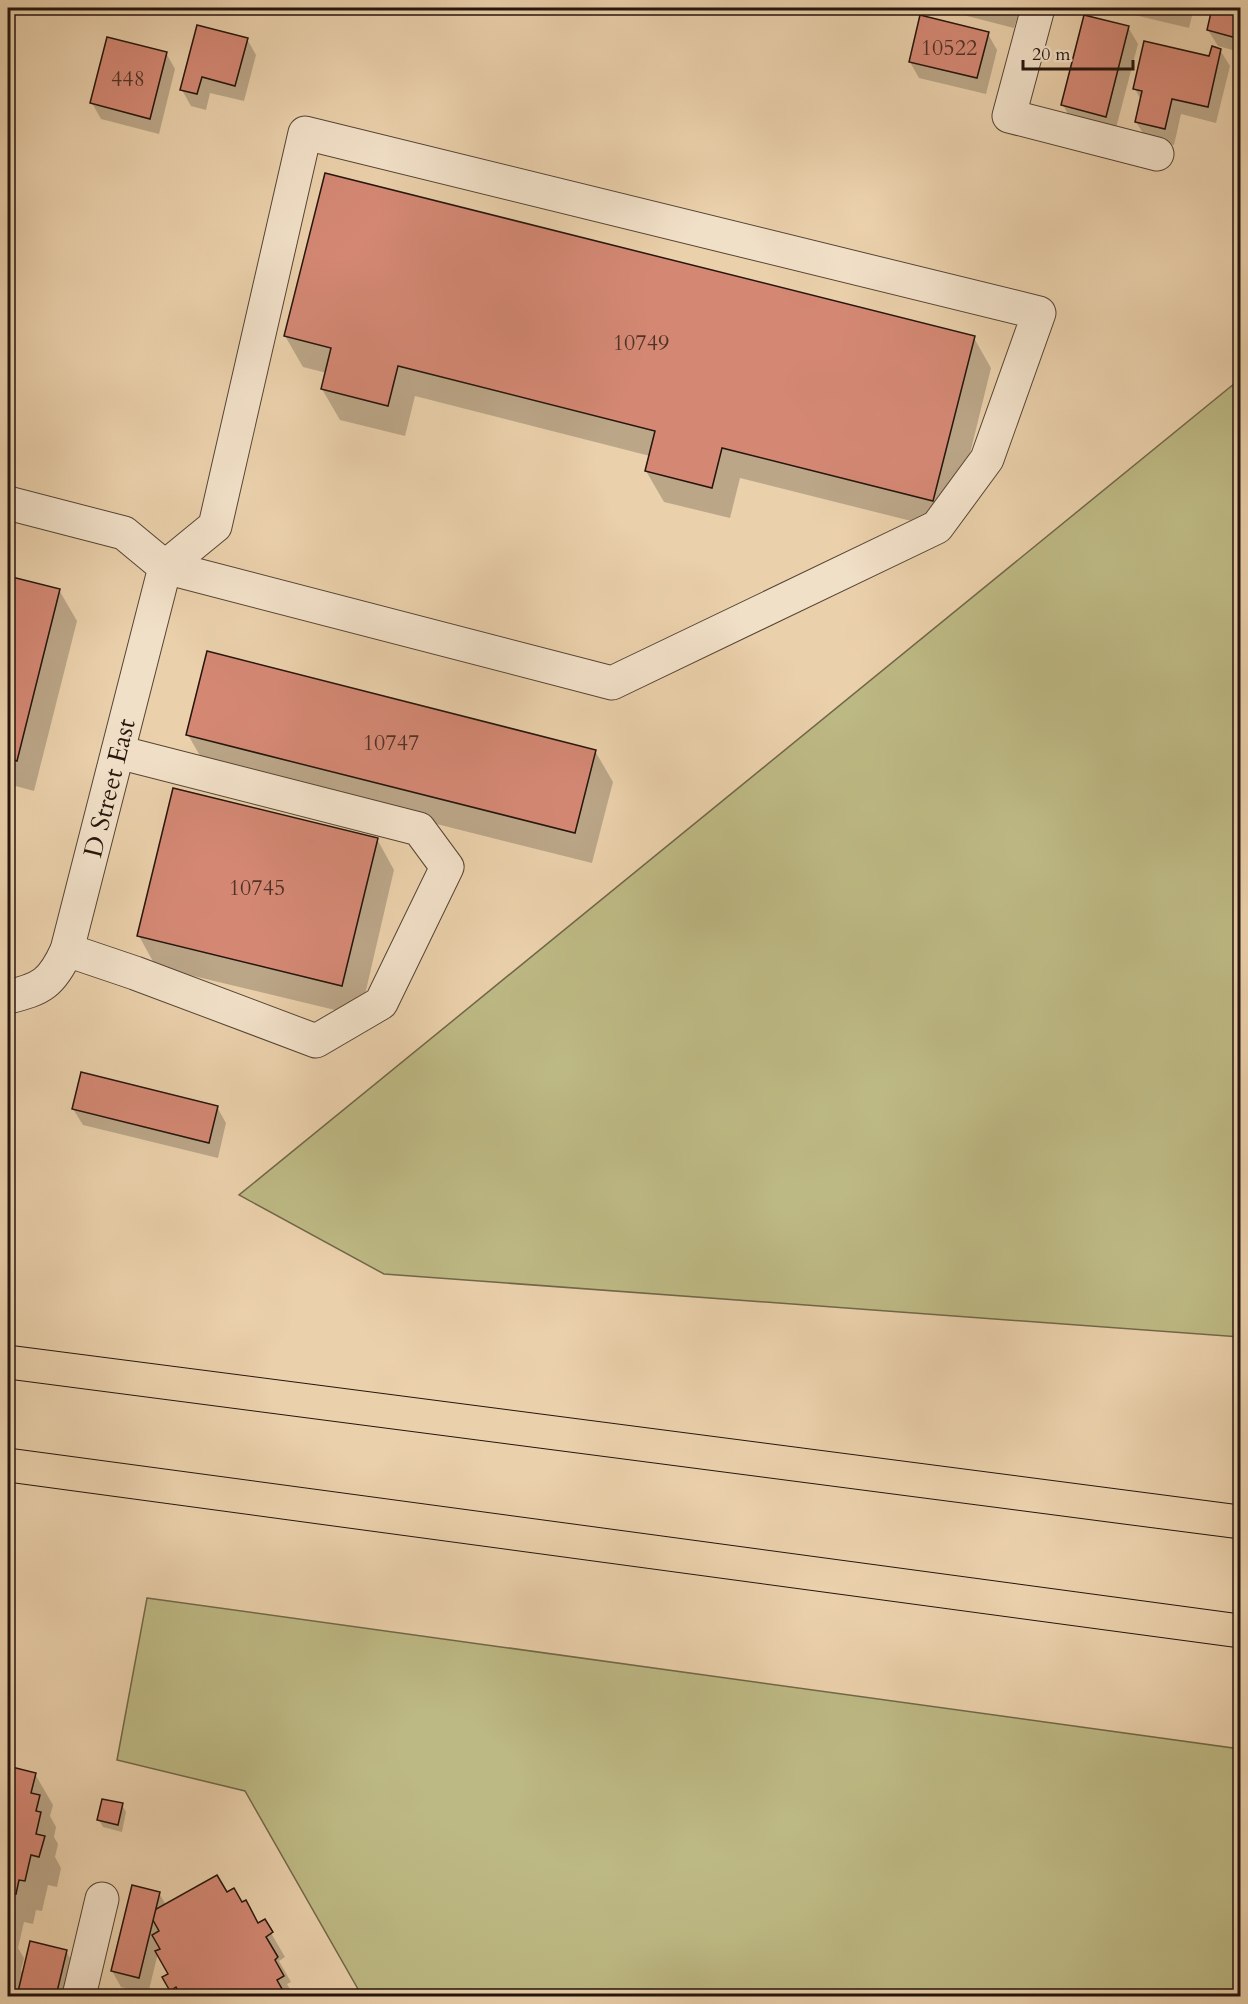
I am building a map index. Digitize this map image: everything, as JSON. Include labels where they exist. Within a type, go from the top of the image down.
[{"type":"highway","points":[[8,1362],[1240,1522]]},
{"type":"highway","points":[[8,1465],[1240,1631]]},
{"type":"street","points":[[1038,8],[1009,116],[1157,154]]},
{"type":"street","points":[[8,503],[124,533],[165,567],[612,683],[937,527],[987,459],[1039,313],[305,133],[215,526],[165,567]]},
{"type":"street","name":"D Street East","points":[[17,995],[45,984],[60,967],[67,950],[165,567]]},
{"type":"street","points":[[67,950],[316,1041],[381,1003],[447,867],[419,829],[118,752]]},
{"type":"street","points":[[79,1996],[102,1899]]},
{"type":"shaded area","points":[[1240,379],[1240,1337],[384,1274],[239,1195]]},
{"type":"shaded area","points":[[147,1598],[1240,1749],[1240,1996],[362,1996],[245,1791],[117,1760]]},
{"type":"building","points":[[1158,8],[1181,8],[1180,13]]},
{"type":"building","points":[[1212,8],[1240,8],[1240,39],[1207,30]]},
{"type":"building","points":[[920,15],[989,32],[977,78],[909,62]]},
{"type":"building","points":[[1084,15],[1129,26],[1106,117],[1061,105]]},
{"type":"building","points":[[197,25],[248,38],[235,86],[202,77],[197,94],[180,90]]},
{"type":"building","points":[[107,37],[167,52],[150,119],[90,103]]},
{"type":"building","points":[[1144,41],[1209,56],[1212,46],[1221,49],[1208,107],[1172,99],[1165,129],[1135,122],[1142,91],[1133,89]]},
{"type":"building","points":[[325,173],[975,336],[933,501],[722,448],[712,488],[645,471],[655,431],[398,366],[388,406],[321,389],[331,348],[284,336]]},
{"type":"building","points":[[8,576],[60,589],[17,761],[8,758]]},
{"type":"building","points":[[207,651],[596,750],[575,833],[186,735]]},
{"type":"building","points":[[173,788],[378,838],[342,986],[137,936]]},
{"type":"building","points":[[81,1072],[218,1106],[209,1143],[72,1109]]},
{"type":"building","points":[[8,1766],[36,1773],[31,1793],[40,1795],[36,1811],[41,1812],[36,1834],[45,1836],[39,1857],[31,1855],[25,1881],[19,1880],[16,1894],[8,1892]]},
{"type":"building","points":[[102,1799],[123,1803],[118,1825],[97,1820]]},
{"type":"building","points":[[217,1875],[227,1892],[234,1888],[242,1902],[246,1900],[258,1923],[265,1919],[273,1932],[266,1937],[278,1957],[275,1960],[284,1976],[277,1980],[286,1996],[181,1996],[176,1987],[170,1991],[162,1977],[168,1974],[155,1951],[160,1949],[152,1935],[159,1931],[149,1913]]},
{"type":"building","points":[[132,1885],[160,1892],[139,1978],[111,1971]]},
{"type":"building","points":[[30,1941],[67,1950],[56,1996],[17,1996]]}]
